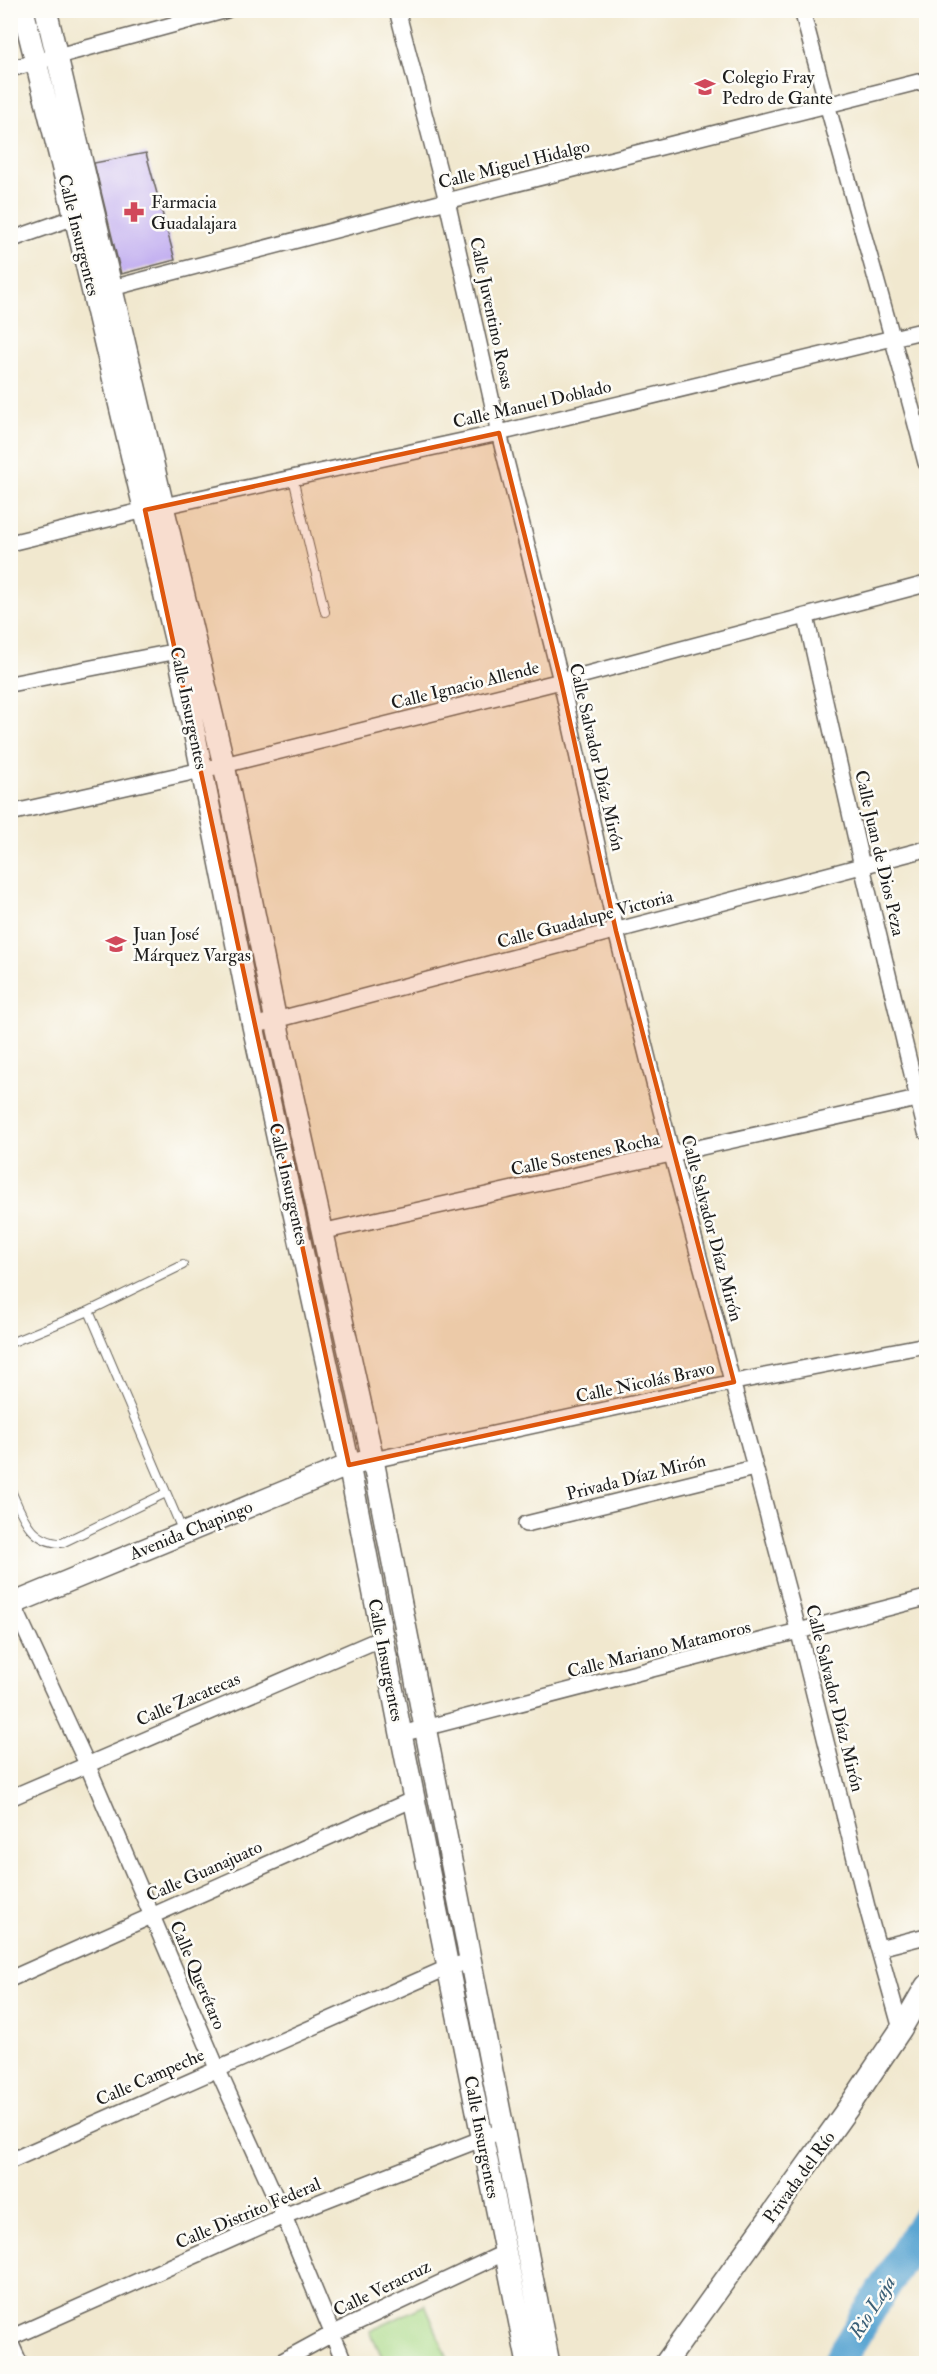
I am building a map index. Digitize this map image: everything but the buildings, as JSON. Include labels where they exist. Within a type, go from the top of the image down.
[{"type":"main road","name":"Calle Insurgentes","points":[[23,10],[75,217],[103,291]]},
{"type":"main road","name":"Calle Insurgentes","points":[[46,10],[57,55],[103,291],[154,508],[224,765],[321,1232],[373,1460],[549,2364]]},
{"type":"main road","name":"Calle Insurgentes","points":[[154,508],[201,770],[253,1026],[349,1466],[528,2364]]},
{"type":"main road","name":"Avenida Chapingo","points":[[12,1604],[349,1466],[373,1460]]},
{"type":"main road","name":"Privada del Río","points":[[665,2364],[849,2108],[927,1986]]},
{"type":"street","points":[[10,69],[227,10]]},
{"type":"street","name":"Calle Juventino Rosas","points":[[398,10],[447,201],[499,433]]},
{"type":"street","points":[[802,10],[826,104],[894,338],[927,463]]},
{"type":"street","name":"Calle Miguel Hidalgo","points":[[103,291],[447,201],[927,80]]},
{"type":"street","points":[[10,240],[75,217]]},
{"type":"street","name":"Calle Manuel Doblado","points":[[10,543],[154,508],[499,433],[927,330]]},
{"type":"street","name":"Calle Salvador Díaz Mirón","points":[[499,433],[561,681],[616,931],[672,1155],[734,1382],[754,1468],[901,2030]]},
{"type":"street","name":"Calle Ignacio Allende","points":[[10,813],[224,765],[561,681],[927,584]]},
{"type":"street","name":"Calle Juan de Dios Peza","points":[[806,617],[862,866],[922,1098],[927,1132]]},
{"type":"street","points":[[10,684],[178,651]]},
{"type":"street","name":"Calle Guadalupe Victoria","points":[[253,1026],[927,849]]},
{"type":"street","name":"Calle Sostenes Rocha","points":[[321,1232],[922,1098]]},
{"type":"street","name":"Calle Nicolás Bravo","points":[[373,1460],[734,1382],[927,1345]]},
{"type":"street","name":"Privada Díaz Mirón","points":[[526,1524],[754,1468]]},
{"type":"street","name":"Calle Mariano Matamoros","points":[[401,1734],[799,1633],[927,1598]]},
{"type":"street","name":"Calle Querétaro","points":[[12,1604],[87,1764],[217,2068],[284,2216],[345,2364]]},
{"type":"street","name":"Calle Zacatecas","points":[[10,1798],[382,1638]]},
{"type":"street","name":"Calle Guanajuato","points":[[10,1979],[414,1799]]},
{"type":"street","points":[[879,1948],[927,1936]]},
{"type":"street","name":"Calle Campeche","points":[[10,2161],[449,1967],[471,1961]]},
{"type":"street","name":"Calle Distrito Federal","points":[[10,2340],[284,2216],[504,2130]]},
{"type":"street","name":"Calle Veracruz","points":[[277,2364],[332,2334],[506,2252]]},
{"type":"street","points":[[10,2340],[20,2364]]},
{"type":"lane","points":[[293,478],[325,612]]},
{"type":"lane","points":[[10,1343],[89,1311],[183,1265]]},
{"type":"lane","points":[[89,1311],[184,1533]]},
{"type":"lane","points":[[10,1488],[25,1522],[38,1536],[49,1543],[62,1543],[166,1493]]},
{"type":"highlighted area","points":[[499,433],[561,681],[616,931],[734,1382],[349,1465],[145,510]]},
{"type":"green space","points":[[425,2305],[450,2363],[385,2363],[370,2331]]},
{"type":"waterway","name":"Rio Laja","points":[[837,2364],[926,2219]]},
{"type":"place","name":"Colegio Fray Pedro de Gante","points":[[705,87]]},
{"type":"place","name":"Farmacia Guadalajara","points":[[134,212]]},
{"type":"place","name":"Juan José Márquez Vargas","points":[[116,944]]}]
